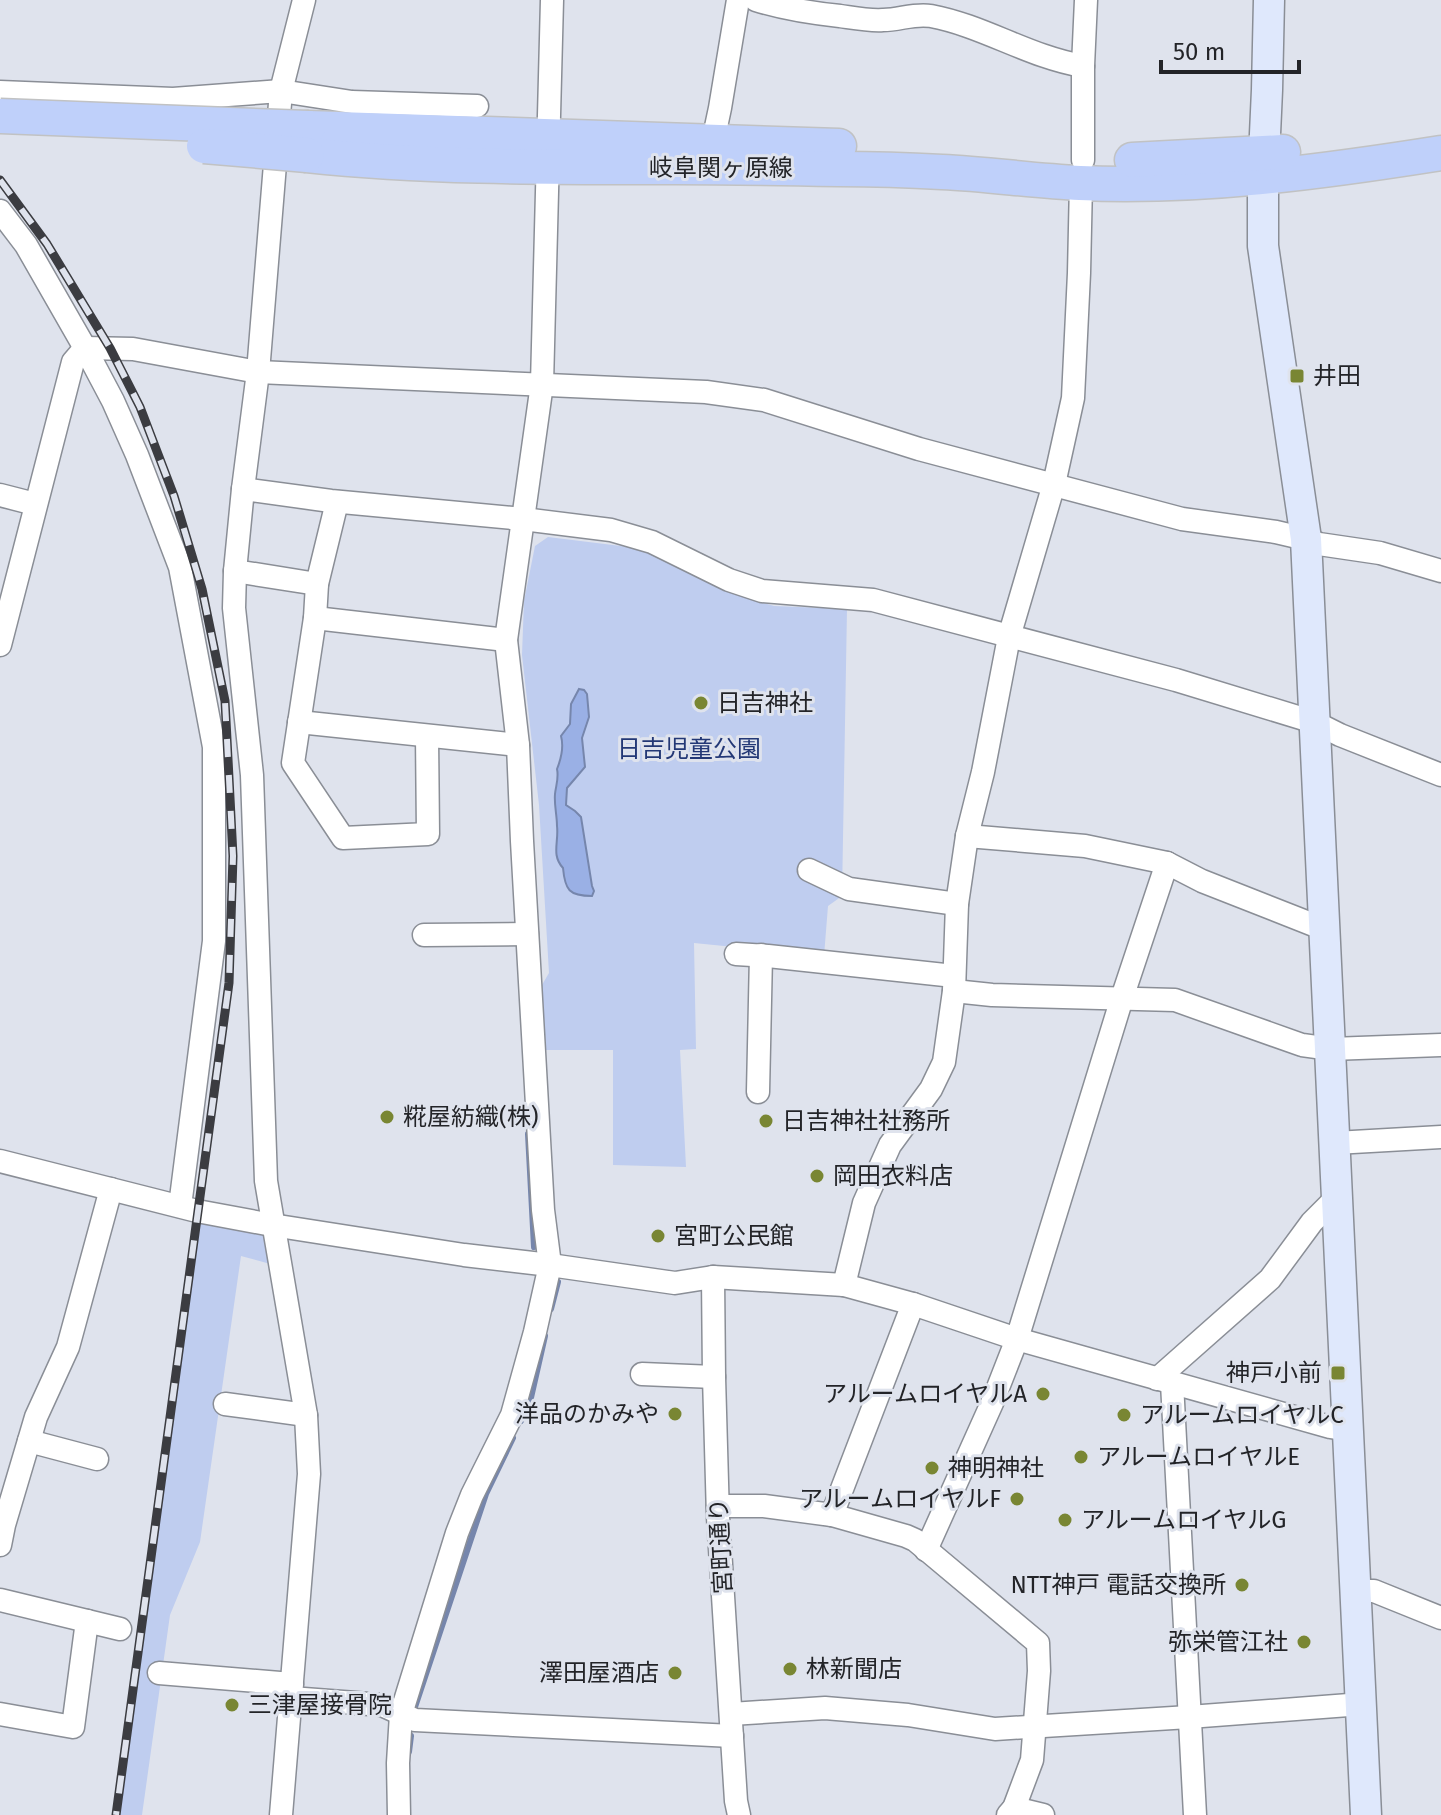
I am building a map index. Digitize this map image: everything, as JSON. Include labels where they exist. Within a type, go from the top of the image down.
[{"type":"main road","name":"岐阜関ヶ原線","points":[[0,116],[308,142],[353,160],[713,141],[943,150],[1082,172],[1197,183],[1263,166],[1441,131]]},
{"type":"main road","name":"岐阜関ヶ原線","points":[[0,139],[216,146],[308,142]]},
{"type":"main road","name":"岐阜関ヶ原線","points":[[548,152],[679,167],[1082,172]]},
{"type":"main road","name":"岐阜関ヶ原線","points":[[1263,166],[1354,167],[1441,153]]},
{"type":"street","points":[[281,1815],[309,1474],[306,1415],[266,1181],[252,775],[234,608],[243,489],[258,372],[281,91],[304,0]]},
{"type":"street","points":[[399,1815],[401,1714],[457,1533],[472,1495],[512,1415],[550,1265],[543,1210],[518,745],[506,640],[542,384],[552,0]]},
{"type":"street","points":[[713,141],[738,0]]},
{"type":"street","points":[[756,0],[783,9],[884,21],[908,15],[927,15],[953,21],[1060,62],[1083,66]]},
{"type":"street","points":[[844,1285],[864,1203],[890,1145],[931,1089],[944,1062],[954,984],[957,904],[967,836],[983,772],[1009,637],[1054,484],[1073,398],[1086,0]]},
{"type":"street","points":[[1269,0],[1263,246],[1306,539],[1366,1815]]},
{"type":"street","points":[[0,92],[173,99],[281,91],[352,102],[477,106]]},
{"type":"street","points":[[0,211],[26,245],[85,348],[137,455],[180,567],[214,747],[214,941],[180,1206]]},
{"type":"street","points":[[85,348],[133,349],[258,372],[706,392],[764,400],[919,449],[1182,519],[1276,532],[1319,544],[1380,553],[1441,571]]},
{"type":"street","points":[[0,645],[73,362],[85,348]]},
{"type":"street","points":[[243,489],[337,502],[611,530],[652,542],[729,580],[762,591],[873,600],[1176,680],[1314,722],[1441,775]]},
{"type":"street","points":[[0,495],[35,504]]},
{"type":"street","points":[[337,502],[317,584],[315,618],[293,763],[343,838],[428,834],[427,736]]},
{"type":"street","points":[[235,571],[317,584]]},
{"type":"street","points":[[315,618],[506,640]]},
{"type":"street","points":[[299,722],[518,745]]},
{"type":"street","points":[[967,836],[1085,846],[1167,863],[1202,881],[1324,929]]},
{"type":"street","points":[[926,1550],[1017,1339],[1167,863]]},
{"type":"street","points":[[809,870],[849,889],[957,904]]},
{"type":"street","points":[[424,935],[527,934]]},
{"type":"street","points":[[736,954],[761,955],[954,984],[992,995],[1175,1000],[1302,1045],[1331,1049],[1441,1045]]},
{"type":"street","points":[[758,1092],[761,955]]},
{"type":"street","points":[[1335,1143],[1441,1137]]},
{"type":"street","points":[[0,1161],[180,1206],[272,1225],[464,1255],[675,1283],[713,1277],[844,1285],[913,1304],[1017,1339],[1349,1430]]},
{"type":"street","points":[[0,1545],[36,1417],[68,1347],[111,1189]]},
{"type":"street","points":[[1164,1381],[1270,1279],[1312,1222],[1337,1197]]},
{"type":"street","name":"宮町通り","points":[[713,1277],[718,1506],[739,1815]]},
{"type":"street","points":[[832,1515],[913,1304]]},
{"type":"street","points":[[642,1374],[714,1377]]},
{"type":"street","points":[[1164,1381],[1195,1815]]},
{"type":"street","points":[[225,1404],[306,1415]]},
{"type":"street","points":[[29,1441],[97,1459]]},
{"type":"street","points":[[718,1506],[764,1506],[832,1515],[906,1536],[915,1540],[1038,1643],[1039,1671],[1032,1760],[1011,1812],[1043,1815]]},
{"type":"street","points":[[1356,1591],[1374,1591],[1441,1618]]},
{"type":"street","points":[[0,1600],[120,1629]]},
{"type":"street","points":[[0,1714],[73,1727],[87,1621]]},
{"type":"street","points":[[159,1673],[382,1705],[415,1720],[732,1725],[825,1708],[908,1715],[995,1729],[1362,1704]]},
{"type":"green space","name":"日吉児童公園","points":[[548,537],[637,548],[675,562],[733,594],[774,606],[847,609],[842,896],[828,906],[824,956],[694,943],[696,1049],[680,1050],[686,1167],[613,1165],[613,1050],[544,1050],[539,990],[549,973],[539,805],[522,655],[524,601],[535,546]]},
{"type":"green space","points":[[199,1216],[270,1231],[274,1265],[241,1256],[200,1542],[170,1615],[142,1815],[120,1815]]},
{"type":"shaded area","points":[[579,689],[587,694],[589,717],[582,738],[585,767],[567,788],[566,805],[581,817],[594,891],[592,896],[578,895],[567,887],[556,853],[555,798],[561,736],[570,724],[571,704]]},
{"type":"waterway","points":[[528,1134],[534,1247]]},
{"type":"waterway","points":[[551,1309],[558,1282]]},
{"type":"waterway","points":[[521,1421],[530,1402],[545,1336]]},
{"type":"waterway","points":[[414,1710],[486,1494],[513,1438]]},
{"type":"waterway","points":[[409,1752],[411,1736]]},
{"type":"railway","points":[[0,180],[47,244],[110,348],[140,407],[174,496],[202,589],[225,701],[233,856],[229,983],[116,1815]]},
{"type":"place","name":"井田","points":[[1297,376]]},
{"type":"place","name":"日吉神社","points":[[701,703]]},
{"type":"place","name":"糀屋紡織(株)","points":[[387,1117]]},
{"type":"place","name":"日吉神社社務所","points":[[766,1121]]},
{"type":"place","name":"岡田衣料店","points":[[817,1176]]},
{"type":"place","name":"宮町公民館","points":[[658,1236]]},
{"type":"place","name":"神戸小前","points":[[1338,1373]]},
{"type":"place","name":"アルームロイヤルA","points":[[1043,1394]]},
{"type":"place","name":"洋品のかみや","points":[[675,1414]]},
{"type":"place","name":"アルームロイヤルC","points":[[1124,1415]]},
{"type":"place","name":"アルームロイヤルE","points":[[1081,1457]]},
{"type":"place","name":"神明神社","points":[[932,1468]]},
{"type":"place","name":"アルームロイヤルF","points":[[1017,1499]]},
{"type":"place","name":"アルームロイヤルG","points":[[1065,1520]]},
{"type":"place","name":"NTT神戸 電話交換所","points":[[1242,1585]]},
{"type":"place","name":"弥栄管江社","points":[[1304,1642]]},
{"type":"place","name":"林新聞店","points":[[790,1669]]},
{"type":"place","name":"澤田屋酒店","points":[[675,1673]]},
{"type":"place","name":"三津屋接骨院","points":[[232,1705]]}]
